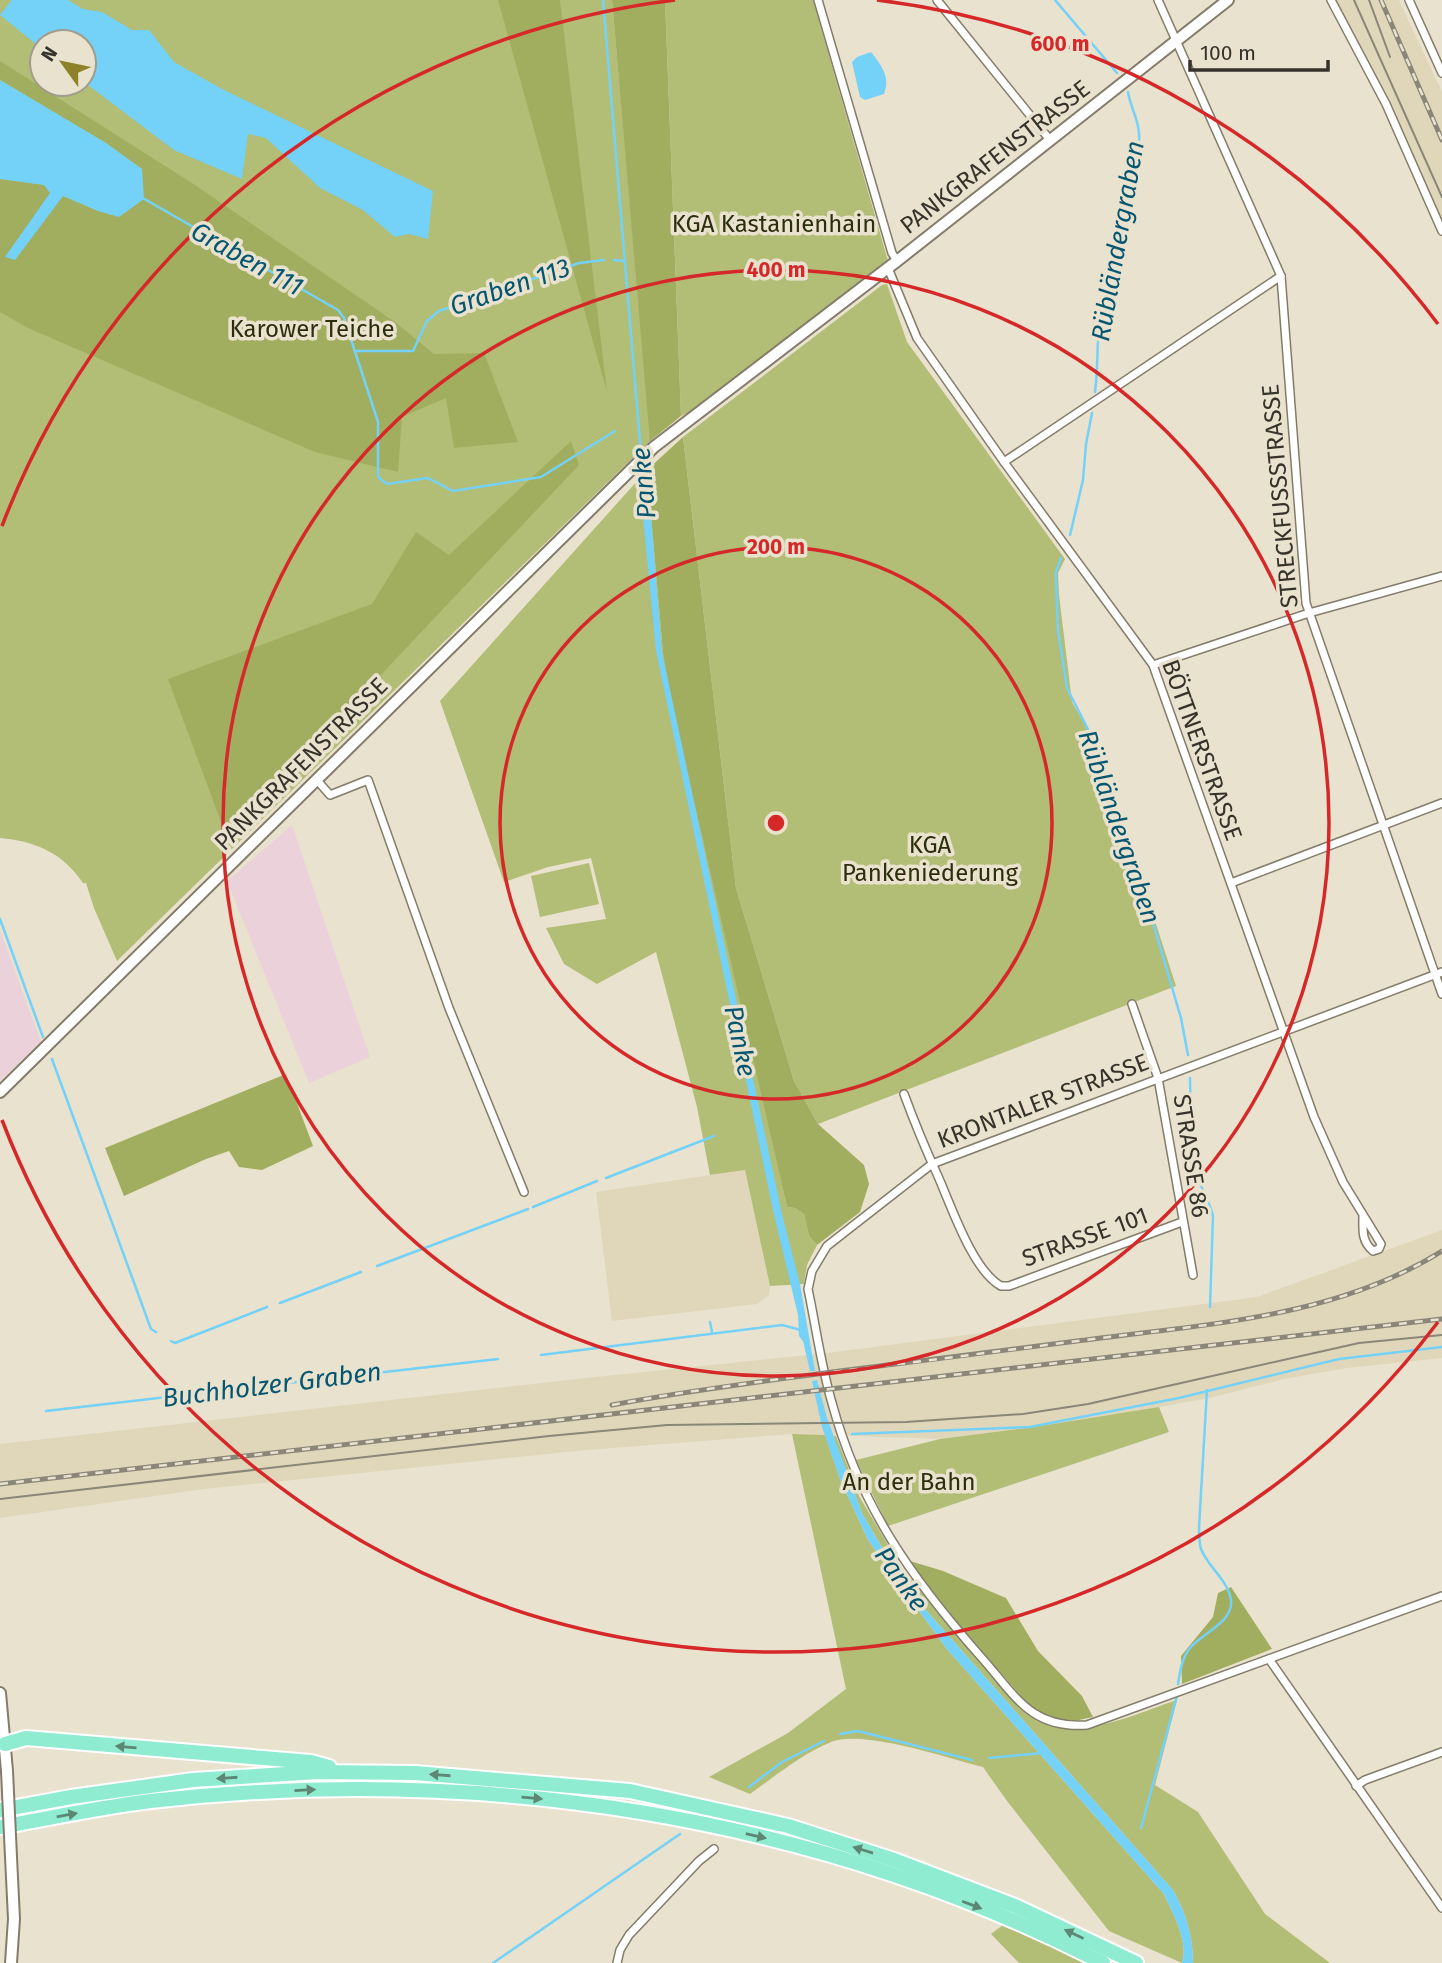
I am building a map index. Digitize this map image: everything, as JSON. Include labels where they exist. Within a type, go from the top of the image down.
[{"type":"highway","points":[[5,1744],[26,1738],[311,1762],[344,1772]]},
{"type":"highway","points":[[0,1810],[193,1780],[318,1772],[415,1773],[630,1791],[788,1826],[894,1860],[1015,1906],[1136,1963]]},
{"type":"highway","points":[[0,1827],[150,1802],[347,1788],[466,1792],[555,1800],[656,1814],[819,1851],[893,1875],[988,1912],[1102,1963]]},
{"type":"main road","name":"PANKGRAFENSTRASSE","points":[[0,1092],[654,447],[1228,0]]},
{"type":"main road","points":[[0,1693],[7,1771],[14,1919],[11,1963]]},
{"type":"street","name":"BÖTTNERSTRASSE","points":[[818,0],[892,253],[892,264],[916,338],[1153,665],[1314,1117],[1343,1182],[1363,1215]]},
{"type":"street","points":[[937,0],[1050,140]]},
{"type":"street","name":"STRECKFUSSSTRASSE","points":[[1158,0],[1281,275],[1306,603],[1438,974],[1442,994]]},
{"type":"street","points":[[1331,0],[1386,104],[1442,231]]},
{"type":"street","points":[[1409,0],[1442,73]]},
{"type":"street","points":[[1004,462],[1281,275]]},
{"type":"street","points":[[1153,665],[1309,612],[1442,576]]},
{"type":"street","points":[[316,779],[330,795],[368,780],[449,1008],[524,1192]]},
{"type":"street","points":[[1231,883],[1442,803]]},
{"type":"street","name":"KRONTALER STRASSE","points":[[1438,974],[932,1164],[827,1246],[812,1271],[808,1289],[822,1363],[842,1435],[865,1495],[908,1568],[948,1619],[1027,1709],[1052,1723],[1087,1725],[1442,1596]]},
{"type":"street","name":"STRASSE 86","points":[[1132,1004],[1158,1078],[1193,1275]]},
{"type":"street","points":[[904,1094],[932,1164]]},
{"type":"street","name":"STRASSE 101","points":[[932,1164],[960,1230],[988,1276],[1001,1286],[1009,1286],[1182,1222]]},
{"type":"street","points":[[1269,1659],[1442,1908]]},
{"type":"street","points":[[1356,1786],[1365,1780],[1442,1752]]},
{"type":"street","points":[[617,1963],[620,1950],[629,1935],[699,1861],[714,1849]]},
{"type":"shaded area","points":[[1336,0],[1399,0],[1442,92],[1442,222],[1389,104]]},
{"type":"shaded area","points":[[292,825],[370,1057],[309,1083],[227,881]]},
{"type":"shaded area","points":[[0,930],[41,1042],[0,1081]]},
{"type":"shaded area","points":[[745,1170],[770,1286],[769,1295],[757,1304],[612,1321],[596,1192]]},
{"type":"shaded area","points":[[1442,1230],[1442,1358],[1347,1368],[1159,1407],[940,1439],[792,1434],[587,1450],[204,1489],[0,1518],[0,1444],[827,1353],[1257,1297]]},
{"type":"green space","name":"Karower Teiche","points":[[0,0],[612,0],[651,440],[117,961],[86,883],[57,856],[25,842],[0,838]]},
{"type":"green space","points":[[498,0],[560,0],[607,392]]},
{"type":"green space","points":[[612,0],[665,0],[681,416],[650,441]]},
{"type":"green space","name":"KGA Kastanienhain","points":[[665,0],[813,0],[888,261],[696,409],[681,416]]},
{"type":"green space","points":[[0,61],[28,79],[28,97],[0,80]]},
{"type":"green space","points":[[30,98],[58,98],[195,185],[395,322],[434,354],[484,353],[518,442],[454,448],[446,398],[402,417],[398,472],[315,452],[28,328],[0,312],[0,179],[45,185],[51,193],[6,256],[63,196],[98,211],[142,169],[106,143]]},
{"type":"green space","name":"KGA Pankeniederung","points":[[887,284],[907,342],[1065,559],[1058,573],[1059,595],[1072,702],[1100,751],[1176,986],[818,1124],[794,1081],[736,888],[683,437],[882,285]]},
{"type":"green space","points":[[683,437],[736,888],[794,1081],[818,1124],[864,1165],[869,1184],[860,1212],[817,1245],[809,1236],[804,1214],[795,1208],[787,1207],[673,709],[663,653],[647,470]]},
{"type":"green space","points":[[571,441],[579,465],[227,838],[168,679],[372,604],[416,532],[449,555]]},
{"type":"green space","points":[[647,470],[663,653],[787,1207],[795,1208],[804,1214],[809,1236],[817,1245],[807,1265],[804,1284],[770,1286],[745,1170],[710,1175],[697,1107],[656,952],[597,984],[564,964],[546,928],[606,919],[591,858],[548,867],[504,882],[440,701]]},
{"type":"green space","points":[[589,863],[599,904],[540,917],[531,876]]},
{"type":"green space","points":[[286,1074],[313,1146],[262,1170],[239,1167],[229,1151],[124,1196],[105,1148]]},
{"type":"green space","name":"An der Bahn","points":[[1159,1407],[1169,1432],[888,1526],[856,1460],[940,1439]]},
{"type":"green space","points":[[792,1434],[825,1435],[840,1479],[868,1540],[946,1648],[1164,1894],[1182,1937],[1182,1963],[1109,1931],[983,1767],[906,1746],[845,1739],[810,1752],[750,1794],[709,1777],[788,1733],[846,1689]]},
{"type":"green space","points":[[833,1436],[836,1436],[859,1496],[903,1570],[1013,1701],[1027,1714],[1046,1724],[1083,1728],[1122,1719],[1177,1700],[1155,1785],[1198,1812],[1265,1914],[1330,1963],[1193,1963],[1188,1925],[1173,1890],[903,1584],[862,1513]]},
{"type":"green space","points":[[910,1561],[943,1571],[1006,1598],[1038,1651],[1082,1696],[1093,1717],[1074,1721],[1055,1720],[1030,1707],[929,1590]]},
{"type":"green space","points":[[1231,1587],[1272,1649],[1182,1684],[1181,1656],[1213,1617],[1218,1593]]},
{"type":"green space","points":[[1003,1925],[1086,1963],[1019,1963],[991,1934]]},
{"type":"water","points":[[12,0],[68,0],[83,9],[102,12],[132,30],[149,30],[174,62],[222,89],[433,191],[428,239],[409,234],[395,237],[363,210],[320,188],[266,138],[248,134],[242,179],[174,150],[98,93],[98,28],[28,28],[28,38],[0,15]]},
{"type":"water","points":[[871,52],[884,72],[886,88],[884,94],[865,100],[860,97],[852,62]]},
{"type":"water","points":[[0,80],[106,143],[142,169],[144,199],[119,217],[63,196],[15,260],[5,257],[50,193],[44,185],[0,179]]},
{"type":"water","points":[[647,468],[662,652],[782,1214],[800,1284],[815,1371],[810,1371],[803,1341],[799,1336],[798,1315],[773,1210],[656,651],[639,475]]},
{"type":"water","points":[[817,1380],[827,1418],[862,1513],[903,1584],[1173,1890],[1188,1925],[1193,1963],[1182,1963],[1182,1937],[1164,1894],[946,1648],[868,1540],[840,1479],[822,1427],[812,1381]]},
{"type":"waterway","name":"Panke","points":[[603,0],[641,454]]},
{"type":"waterway","name":"Rübländergraben","points":[[1055,0],[1117,73]]},
{"type":"waterway","name":"Rübländergraben","points":[[1095,392],[1102,301],[1132,197],[1139,155],[1139,133],[1128,92]]},
{"type":"waterway","name":"Graben 111","points":[[141,197],[338,310],[344,318],[378,422],[378,477],[387,484],[428,478],[453,491],[541,477],[615,431]]},
{"type":"waterway","name":"Graben 113","points":[[355,351],[413,351],[427,321],[439,311],[579,263],[604,260]]},
{"type":"waterway","name":"Graben 113","points":[[614,260],[625,261]]},
{"type":"waterway","name":"Rübländergraben","points":[[1070,535],[1083,480],[1092,413]]},
{"type":"waterway","name":"Rübländergraben","points":[[1061,558],[1056,572],[1058,630],[1067,688],[1101,755],[1134,872],[1144,892],[1181,1018],[1188,1055]]},
{"type":"waterway","points":[[0,919],[43,1037]]},
{"type":"waterway","points":[[52,1059],[151,1329],[156,1332]]},
{"type":"waterway","name":"Rübländergraben","points":[[1190,1078],[1194,1155],[1199,1180],[1213,1216],[1210,1307]]},
{"type":"waterway","points":[[606,1178],[714,1136]]},
{"type":"waterway","points":[[533,1207],[597,1181]]},
{"type":"waterway","points":[[377,1266],[528,1209]]},
{"type":"waterway","points":[[280,1303],[361,1272]]},
{"type":"waterway","points":[[171,1341],[175,1343],[267,1307]]},
{"type":"waterway","points":[[710,1322],[712,1332]]},
{"type":"waterway","name":"Buchholzer Graben","points":[[541,1355],[782,1325],[801,1330]]},
{"type":"waterway","points":[[852,1434],[1030,1427],[1179,1398],[1339,1359],[1442,1347]]},
{"type":"waterway","name":"Buchholzer Graben","points":[[46,1411],[498,1359]]},
{"type":"waterway","name":"Rübländergraben","points":[[1178,1684],[1187,1652],[1222,1621],[1231,1608],[1229,1593],[1204,1556],[1199,1541],[1207,1390]]},
{"type":"waterway","name":"Rübländergraben","points":[[1141,1828],[1177,1696]]},
{"type":"waterway","points":[[840,1734],[858,1731],[972,1760]]},
{"type":"waterway","points":[[749,1787],[782,1762],[824,1741]]},
{"type":"waterway","points":[[989,1758],[1042,1753]]},
{"type":"waterway","points":[[493,1963],[680,1834]]},
{"type":"tram line","points":[[1354,0],[1442,197]]},
{"type":"tram line","points":[[1369,0],[1390,57]]},
{"type":"tram line","points":[[0,1499],[667,1425],[906,1422],[1023,1414],[1088,1404],[1359,1343],[1442,1335]]},
{"type":"railway","points":[[1381,0],[1442,140]]},
{"type":"railway","points":[[612,1405],[750,1383],[1269,1315],[1358,1291],[1401,1273],[1442,1251]]},
{"type":"railway","points":[[0,1484],[1442,1319]]}]
